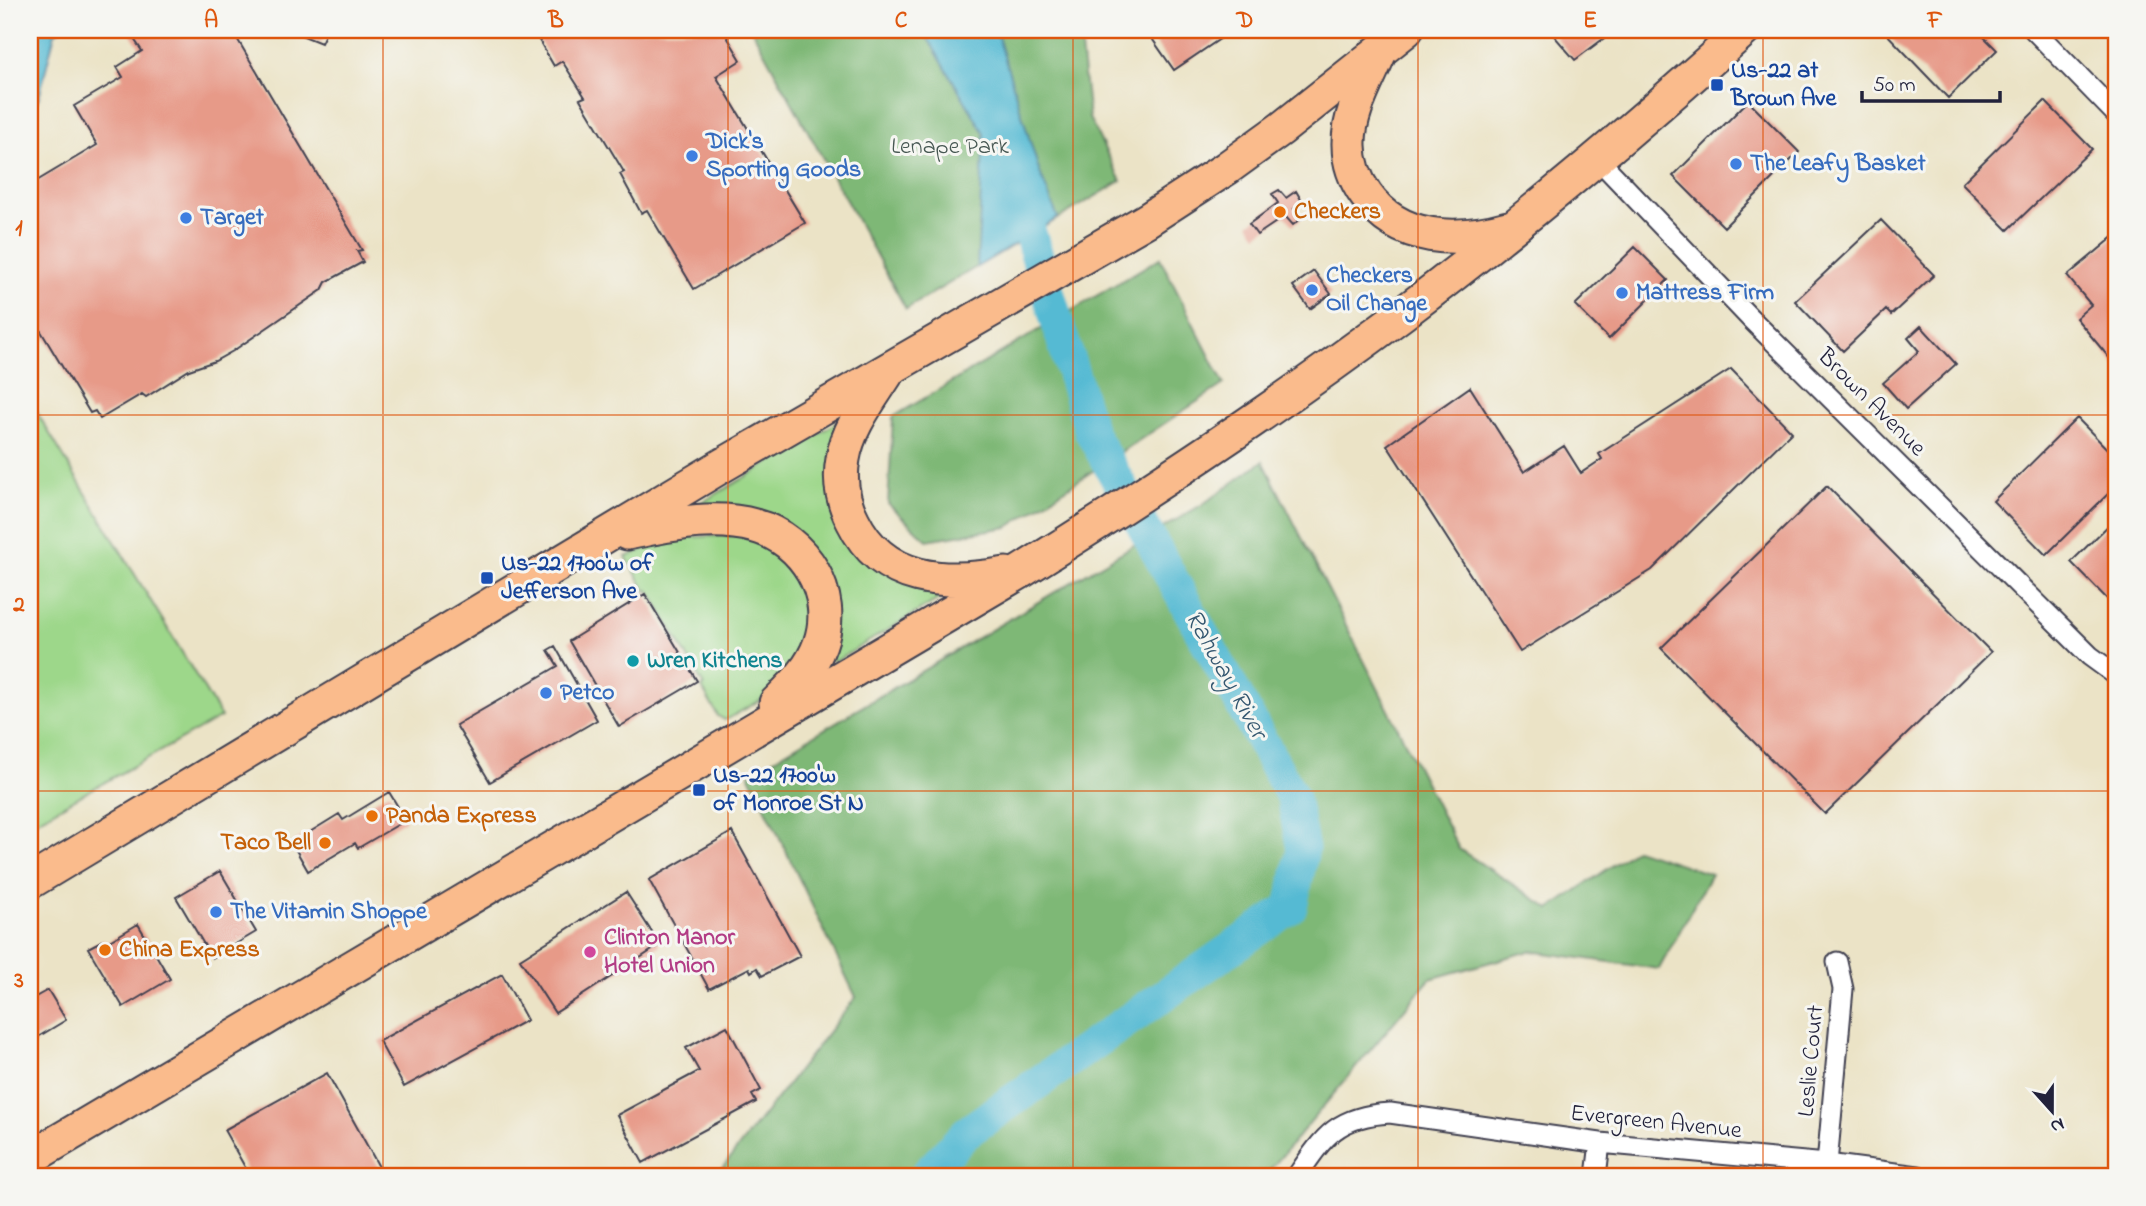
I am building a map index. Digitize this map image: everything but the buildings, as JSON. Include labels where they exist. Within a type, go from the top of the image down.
[{"type":"highway","points":[[30,882],[601,539],[1147,220],[1227,168],[1406,30]]},
{"type":"highway","points":[[30,1158],[1093,527],[1326,369],[1402,314],[1597,158],[1744,30]]},
{"type":"highway","points":[[1380,52],[1357,108],[1349,145],[1357,180],[1370,201],[1401,226],[1426,234],[1469,235],[1515,225]]},
{"type":"highway","points":[[890,368],[851,432],[841,468],[843,493],[861,535],[885,561],[905,572],[965,580],[1020,572]]},
{"type":"highway","points":[[601,539],[692,521],[738,523],[766,530],[780,537],[793,546],[812,569],[819,582],[825,606],[821,641],[811,663],[796,685],[744,735]]},
{"type":"street","points":[[2034,30],[2116,114]]},
{"type":"street","name":"Brown Avenue","points":[[1597,158],[1759,327],[2090,656],[2116,675]]},
{"type":"street","name":"Leslie Court","points":[[1827,1164],[1843,989],[1837,962]]},
{"type":"street","name":"Evergreen Avenue","points":[[1297,1176],[1323,1139],[1337,1127],[1371,1114],[1390,1113],[1600,1143],[1827,1164],[1917,1176]]},
{"type":"street","points":[[1596,1176],[1600,1143]]},
{"type":"green space","name":"Lenape Park","points":[[752,30],[1079,30],[1089,118],[1121,181],[906,309]]},
{"type":"green space","points":[[1160,258],[1224,384],[1008,527],[927,540],[888,504],[893,417]]},
{"type":"green space","points":[[30,401],[221,717],[30,824]]},
{"type":"green space","points":[[838,422],[832,492],[942,597],[836,661],[824,659],[832,589],[698,505]]},
{"type":"green space","points":[[1263,461],[1459,849],[1550,909],[1636,849],[1711,874],[1659,969],[1530,951],[1430,979],[1265,1176],[716,1176],[856,997],[749,774],[1203,504]]},
{"type":"green space","points":[[747,535],[799,568],[814,628],[779,690],[725,720],[718,716],[702,688],[704,686],[649,590],[646,591],[626,557],[660,538]]},
{"type":"water","points":[[30,30],[59,30],[55,33],[39,97],[30,115]]},
{"type":"water","points":[[923,30],[996,30],[1039,170],[1058,218],[977,267],[984,133]]},
{"type":"waterway","name":"Rahway River","points":[[925,1176],[967,1132],[1291,907],[1303,849],[1293,798],[1091,432],[1017,191]]},
{"type":"place","name":"Us-22 at Brown Ave","points":[[1717,85]]},
{"type":"place","name":"Dick's Sporting Goods","points":[[692,156]]},
{"type":"place","name":"The Leafy Basket","points":[[1736,164]]},
{"type":"place","name":"Checkers","points":[[1280,212]]},
{"type":"place","name":"Target","points":[[186,218]]},
{"type":"place","name":"Checkers Oil Change","points":[[1312,290]]},
{"type":"place","name":"Mattress Firm","points":[[1622,293]]},
{"type":"place","name":"Us-22 1700'w of Jefferson Ave","points":[[487,578]]},
{"type":"place","name":"Wren Kitchens","points":[[633,661]]},
{"type":"place","name":"Petco","points":[[546,693]]},
{"type":"place","name":"Us-22 1700'w of Monroe St N","points":[[699,790]]},
{"type":"place","name":"Panda Express","points":[[372,816]]},
{"type":"place","name":"Taco Bell","points":[[325,843]]},
{"type":"place","name":"The Vitamin Shoppe","points":[[216,912]]},
{"type":"place","name":"China Express","points":[[105,950]]},
{"type":"place","name":"Clinton Manor Hotel Union","points":[[590,952]]}]
